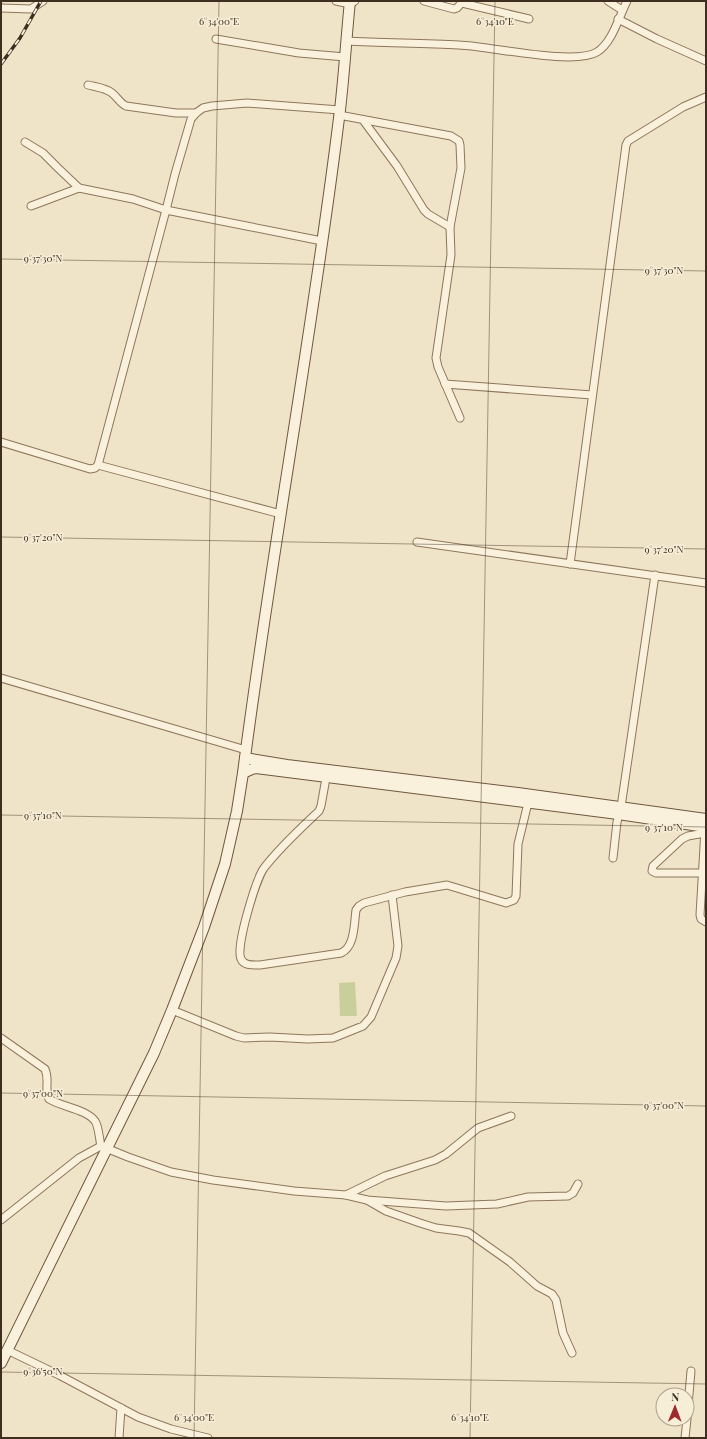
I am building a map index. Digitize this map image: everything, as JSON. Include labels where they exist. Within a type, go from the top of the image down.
[{"type":"street","points":[[1,8],[31,9],[43,1]]},
{"type":"street","points":[[1,1363],[104,1147],[154,1053],[204,927],[225,864],[237,811],[246,754],[340,112],[346,41],[352,2],[336,1]]},
{"type":"street","points":[[424,1],[454,9],[463,2],[529,19]]},
{"type":"street","points":[[608,1],[622,10]]},
{"type":"street","points":[[346,41],[460,45],[568,58],[583,57],[596,53],[606,46],[627,1]]},
{"type":"street","points":[[618,19],[657,39],[706,61]]},
{"type":"street","points":[[216,39],[299,53],[345,57]]},
{"type":"street","points":[[88,84],[107,89],[120,103],[126,106],[176,113],[196,113]]},
{"type":"street","points":[[570,564],[626,145],[628,141],[683,107],[706,97]]},
{"type":"street","points":[[1,442],[90,469],[95,468],[98,465],[166,210],[174,174],[191,119],[202,108],[246,103],[340,112],[363,120],[451,136],[459,141],[461,168],[450,227],[451,255],[436,358],[438,368],[460,418]]},
{"type":"street","points":[[363,120],[396,166],[424,210],[450,227]]},
{"type":"street","points":[[24,142],[40,150],[79,188]]},
{"type":"street","points":[[31,206],[79,188],[133,199],[166,210],[322,241]]},
{"type":"street","points":[[445,384],[592,395]]},
{"type":"street","points":[[98,465],[281,514]]},
{"type":"street","points":[[417,542],[706,583]]},
{"type":"street","points":[[613,858],[655,576]]},
{"type":"street","points":[[1,678],[246,754],[287,765],[518,793],[620,811],[705,829]]},
{"type":"street","points":[[243,773],[256,768],[326,778],[528,802],[706,819]]},
{"type":"street","points":[[326,778],[319,811],[263,869],[258,880],[245,921],[240,952],[240,958],[244,962],[260,965],[341,954],[346,951],[350,943],[356,910],[359,906],[364,902],[392,895],[447,885],[506,903],[514,900],[516,896],[518,844],[528,802]]},
{"type":"street","points":[[705,829],[700,915],[701,919],[706,922]]},
{"type":"street","points":[[702,873],[656,874],[652,871],[653,866],[682,840],[705,829]]},
{"type":"street","points":[[172,1010],[244,1038],[333,1038],[363,1026],[371,1017],[396,958],[398,946],[392,895]]},
{"type":"street","points":[[1,1038],[44,1069],[48,1076],[47,1095],[49,1099],[82,1112],[94,1121],[104,1147]]},
{"type":"street","points":[[346,1195],[385,1176],[435,1160],[446,1154],[478,1128],[511,1116]]},
{"type":"street","points":[[1,1220],[79,1158],[104,1147],[171,1172],[213,1180],[294,1191],[346,1195],[367,1200],[446,1206],[497,1204],[528,1197],[568,1196],[573,1193],[578,1184]]},
{"type":"street","points":[[367,1200],[386,1212],[436,1228],[469,1233],[510,1262],[537,1286],[552,1294],[556,1300],[563,1333],[572,1354]]},
{"type":"street","points":[[7,1350],[59,1375],[138,1417],[171,1429],[208,1438]]},
{"type":"street","points":[[690,1387],[691,1372]]},
{"type":"street","points":[[119,1438],[121,1408]]},
{"type":"street","points":[[685,1438],[686,1427]]},
{"type":"green space","points":[[355,982],[357,1016],[340,1016],[339,983]]},
{"type":"railway","points":[[1,64],[20,38],[41,1]]}]
